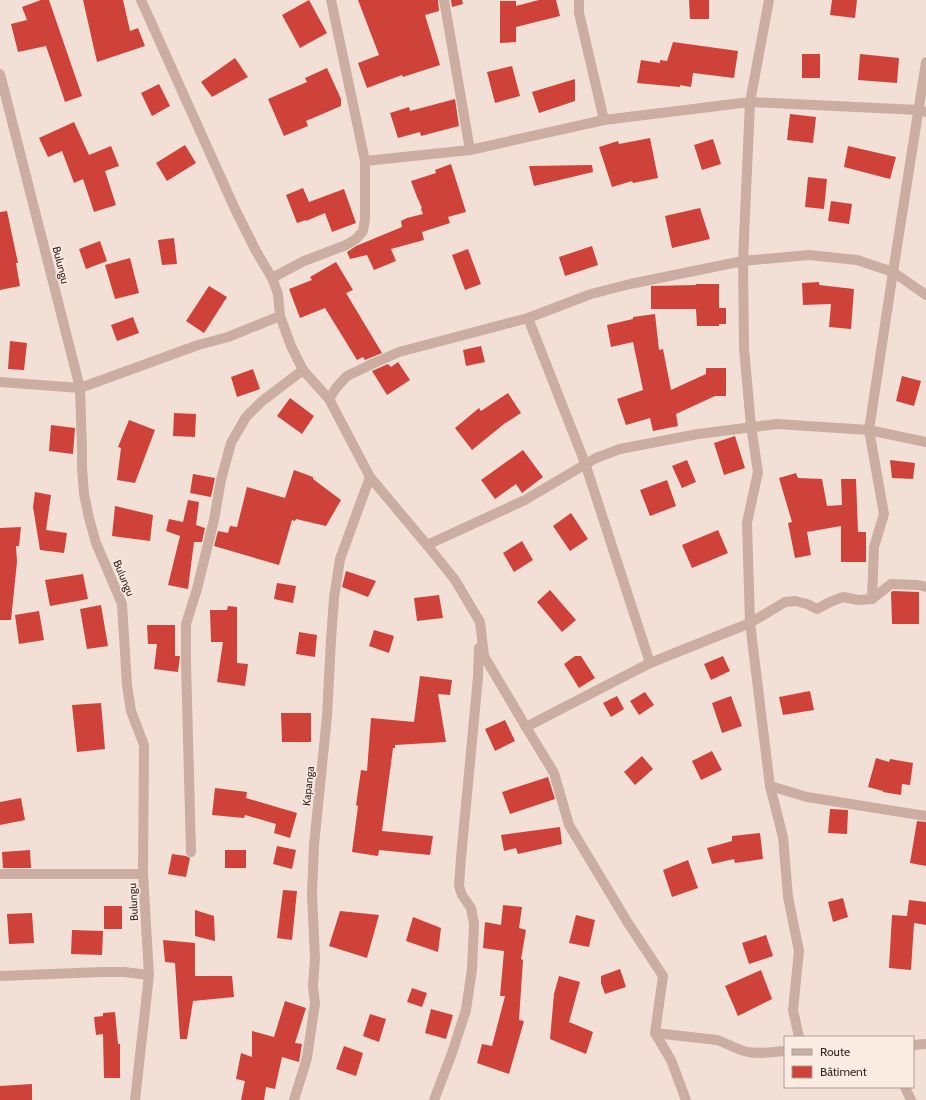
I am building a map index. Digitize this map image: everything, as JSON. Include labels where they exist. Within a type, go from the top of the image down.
[{"type":"street","points":[[141,0],[235,209],[256,251],[272,278],[278,294],[280,316],[291,346],[303,370],[329,399],[370,477],[455,580],[480,622],[484,656],[554,773],[569,825],[628,923],[664,976],[655,1033],[671,1060],[686,1100]]},
{"type":"street","points":[[272,278],[304,261],[346,246],[356,239],[363,231],[365,219],[365,162],[331,0]]},
{"type":"street","points":[[444,0],[470,150]]},
{"type":"street","points":[[579,0],[579,13],[604,120]]},
{"type":"street","points":[[769,0],[750,102],[743,261],[744,348],[751,426],[758,472],[747,523],[750,623],[770,786],[783,837],[788,897],[799,951],[793,1010],[799,1036]]},
{"type":"street","points":[[872,599],[874,547],[884,514],[869,430],[892,272],[922,111],[926,62]]},
{"type":"street","name":"Bulungu","points":[[0,74],[80,388],[84,494],[96,543],[122,604],[127,685],[131,711],[144,746],[143,874],[149,975],[135,1100]]},
{"type":"street","points":[[365,162],[470,150],[604,120],[750,102],[922,111]]},
{"type":"street","points":[[329,399],[336,388],[347,376],[399,352],[528,318],[591,294],[630,284],[743,261],[809,255],[857,260],[892,272],[926,295]]},
{"type":"street","points":[[0,382],[80,388],[198,345],[228,337],[280,316]]},
{"type":"street","points":[[528,318],[585,463],[650,663]]},
{"type":"street","points":[[191,852],[186,624],[197,589],[214,520],[221,480],[231,443],[246,417],[261,402],[303,370]]},
{"type":"street","points":[[427,545],[525,500],[585,463],[620,449],[698,434],[751,426],[777,424],[869,430],[926,442]]},
{"type":"street","name":"Kapanga","points":[[294,1100],[307,1058],[315,1003],[313,986],[315,958],[312,888],[314,845],[327,716],[334,598],[340,559],[370,477]]},
{"type":"street","points":[[526,727],[650,663],[750,623],[785,602],[795,601],[807,604],[817,609],[843,597],[858,600],[872,599],[891,584],[918,585],[926,587]]},
{"type":"street","points":[[434,1100],[452,1053],[466,1010],[472,969],[474,924],[469,903],[460,891],[459,886],[478,677],[480,622]]},
{"type":"street","points":[[770,786],[807,797],[926,816]]},
{"type":"street","points":[[0,874],[143,874]]},
{"type":"street","points":[[0,976],[102,972],[124,972],[149,975]]},
{"type":"street","points":[[655,1033],[717,1040],[744,1051],[765,1053],[784,1051]]},
{"type":"street","points":[[914,1045],[926,1044]]},
{"type":"street","points":[[905,1088],[911,1100]]},
{"type":"building","points":[[41,0],[49,0],[82,96],[65,102],[46,46],[18,52],[11,24],[27,20],[22,7]]},
{"type":"building","points":[[83,0],[123,0],[130,31],[138,28],[145,46],[97,62]]},
{"type":"building","points":[[309,0],[327,33],[300,48],[282,15]]},
{"type":"building","points":[[358,0],[438,0],[439,11],[425,15],[440,65],[403,77],[402,75],[367,88],[358,63],[379,55]]},
{"type":"building","points":[[451,0],[462,0],[463,4],[452,7]]},
{"type":"building","points":[[539,0],[556,0],[560,16],[516,27],[516,42],[500,43],[500,1],[516,1],[516,6]]},
{"type":"building","points":[[689,0],[709,0],[709,19],[690,19]]},
{"type":"building","points":[[832,0],[857,0],[855,18],[830,15]]},
{"type":"building","points":[[673,42],[738,51],[734,78],[693,73],[691,87],[637,83],[641,60],[660,63],[660,60],[667,61]]},
{"type":"building","points":[[802,54],[820,54],[820,78],[802,78]]},
{"type":"building","points":[[860,54],[899,58],[897,83],[858,80]]},
{"type":"building","points":[[235,58],[248,77],[212,97],[201,82]]},
{"type":"building","points":[[512,66],[520,96],[495,103],[487,72]]},
{"type":"building","points":[[327,68],[341,99],[341,106],[306,121],[308,126],[284,136],[268,99],[307,82],[305,78]]},
{"type":"building","points":[[575,79],[575,101],[539,113],[532,92]]},
{"type":"building","points":[[159,84],[170,106],[152,116],[141,93]]},
{"type":"building","points":[[455,99],[459,126],[421,136],[420,132],[398,138],[390,113],[409,107],[410,111]]},
{"type":"building","points":[[790,114],[816,117],[813,143],[787,140]]},
{"type":"building","points":[[74,122],[89,155],[111,146],[119,166],[105,171],[116,205],[94,212],[83,179],[74,183],[62,151],[48,157],[39,138]]},
{"type":"building","points":[[650,138],[658,178],[633,183],[632,181],[612,187],[599,147],[618,141],[619,144]]},
{"type":"building","points":[[713,139],[721,164],[702,170],[694,145]]},
{"type":"building","points":[[185,145],[196,163],[167,181],[156,163]]},
{"type":"building","points":[[848,146],[896,157],[890,179],[844,167]]},
{"type":"building","points":[[451,164],[466,212],[448,217],[450,223],[422,232],[424,240],[391,249],[396,261],[374,270],[367,255],[350,259],[347,252],[356,246],[402,227],[401,221],[407,218],[423,214],[411,181],[436,173],[435,170]]},
{"type":"building","points":[[592,165],[593,172],[534,186],[529,166]]},
{"type":"building","points":[[808,177],[827,179],[824,209],[805,207]]},
{"type":"building","points":[[303,188],[309,202],[344,189],[356,223],[332,232],[325,213],[297,223],[286,195]]},
{"type":"building","points":[[831,201],[852,204],[849,224],[828,221]]},
{"type":"building","points":[[700,208],[710,239],[672,248],[665,216]]},
{"type":"building","points":[[7,211],[18,263],[16,263],[20,286],[0,290],[0,212]]},
{"type":"building","points":[[174,238],[177,264],[162,265],[158,240]]},
{"type":"building","points":[[100,241],[107,261],[86,269],[79,249]]},
{"type":"building","points":[[592,246],[598,265],[565,276],[559,257]]},
{"type":"building","points":[[468,249],[481,284],[465,290],[452,255]]},
{"type":"building","points":[[130,258],[139,293],[115,299],[105,265]]},
{"type":"building","points":[[336,262],[353,290],[346,293],[382,353],[365,360],[363,357],[357,360],[325,308],[300,318],[289,289],[312,280],[310,277]]},
{"type":"building","points":[[819,282],[819,285],[854,289],[851,329],[829,327],[831,304],[803,305],[802,283]]},
{"type":"building","points":[[719,284],[719,308],[726,308],[726,324],[719,324],[719,326],[697,326],[696,309],[651,309],[651,286]]},
{"type":"building","points":[[209,286],[227,297],[204,333],[186,321]]},
{"type":"building","points":[[655,314],[659,350],[663,349],[671,390],[706,374],[706,368],[726,368],[726,396],[715,396],[676,414],[678,426],[653,431],[650,418],[626,425],[617,399],[643,390],[633,342],[611,347],[607,325],[633,319],[633,317]]},
{"type":"building","points":[[133,317],[139,333],[117,341],[111,325]]},
{"type":"building","points":[[10,341],[27,343],[24,370],[8,369]]},
{"type":"building","points":[[481,346],[485,362],[466,366],[463,350]]},
{"type":"building","points":[[398,362],[410,380],[387,395],[372,371],[388,364],[391,367]]},
{"type":"building","points":[[253,369],[260,389],[237,397],[231,377]]},
{"type":"building","points":[[902,376],[921,381],[914,406],[896,401]]},
{"type":"building","points":[[508,393],[521,413],[504,424],[472,450],[455,428],[479,408],[481,411]]},
{"type":"building","points":[[290,398],[314,416],[302,434],[277,416]]},
{"type":"building","points":[[174,413],[196,414],[195,437],[173,436]]},
{"type":"building","points":[[129,420],[155,430],[135,483],[117,480],[121,448],[118,447]]},
{"type":"building","points":[[51,425],[75,428],[73,454],[49,451]]},
{"type":"building","points":[[735,436],[745,468],[724,475],[714,443]]},
{"type":"building","points":[[523,450],[543,477],[522,493],[516,484],[495,499],[481,480]]},
{"type":"building","points":[[687,460],[696,482],[682,488],[672,466]]},
{"type":"building","points":[[890,460],[915,463],[913,479],[892,478]]},
{"type":"building","points":[[294,470],[313,477],[313,479],[341,500],[326,526],[296,519],[295,521],[292,520],[279,565],[214,546],[218,531],[228,533],[230,526],[237,527],[247,487],[285,498]]},
{"type":"building","points":[[796,473],[798,478],[822,479],[827,506],[842,505],[841,479],[856,479],[858,532],[866,532],[866,562],[841,562],[841,526],[807,532],[811,555],[795,558],[788,523],[792,522],[779,478]]},
{"type":"building","points":[[193,474],[215,478],[211,497],[190,493]]},
{"type":"building","points":[[667,480],[676,506],[650,516],[640,490]]},
{"type":"building","points":[[35,492],[51,495],[46,530],[67,533],[64,553],[40,550],[33,507]]},
{"type":"building","points":[[188,500],[199,502],[196,525],[205,528],[202,542],[194,542],[188,589],[168,585],[180,536],[166,531],[169,519],[183,522]]},
{"type":"building","points":[[115,506],[153,515],[150,541],[112,536]]},
{"type":"building","points":[[571,513],[588,539],[570,551],[553,526]]},
{"type":"building","points":[[21,527],[19,546],[16,546],[17,562],[11,620],[0,620],[0,528]]},
{"type":"building","points":[[718,530],[728,553],[692,568],[682,545]]},
{"type":"building","points":[[522,541],[533,560],[514,572],[503,553]]},
{"type":"building","points":[[346,571],[376,581],[368,597],[342,587]]},
{"type":"building","points":[[83,574],[88,599],[50,606],[45,580]]},
{"type":"building","points":[[277,583],[296,586],[293,603],[274,599]]},
{"type":"building","points":[[550,590],[576,620],[562,632],[537,602]]},
{"type":"building","points":[[891,592],[919,592],[919,624],[892,624]]},
{"type":"building","points":[[439,595],[443,618],[417,621],[414,598]]},
{"type":"building","points":[[101,605],[108,646],[87,649],[80,609]]},
{"type":"building","points":[[228,606],[237,607],[237,663],[248,664],[245,686],[217,682],[223,642],[211,642],[210,610],[227,610]]},
{"type":"building","points":[[39,611],[44,640],[19,644],[15,615]]},
{"type":"building","points":[[147,625],[175,625],[175,656],[180,656],[178,672],[154,669],[157,644],[148,644]]},
{"type":"building","points":[[374,630],[394,636],[389,653],[369,646]]},
{"type":"building","points":[[299,632],[317,635],[315,657],[296,654]]},
{"type":"building","points":[[575,656],[581,656],[595,678],[579,688],[564,664]]},
{"type":"building","points":[[723,656],[730,671],[711,680],[704,664]]},
{"type":"building","points":[[420,676],[452,680],[450,695],[438,694],[446,742],[395,745],[395,748],[393,748],[382,831],[433,836],[430,855],[379,850],[378,856],[352,852],[361,770],[367,771],[371,718],[414,722]]},
{"type":"building","points":[[810,691],[814,710],[783,715],[779,697]]},
{"type":"building","points":[[645,692],[654,705],[639,715],[630,701]]},
{"type":"building","points":[[617,696],[624,709],[611,717],[603,703]]},
{"type":"building","points":[[731,696],[742,726],[722,733],[712,703]]},
{"type":"building","points":[[101,703],[105,749],[77,752],[72,705]]},
{"type":"building","points":[[281,713],[311,713],[311,742],[282,742]]},
{"type":"building","points":[[505,720],[515,741],[495,751],[485,729]]},
{"type":"building","points":[[712,751],[722,770],[701,780],[692,761]]},
{"type":"building","points":[[642,756],[653,769],[635,785],[624,772]]},
{"type":"building","points":[[876,758],[889,762],[890,759],[913,763],[910,785],[902,784],[901,795],[883,792],[868,787]]},
{"type":"building","points":[[548,777],[555,799],[510,814],[502,792]]},
{"type":"building","points":[[215,788],[247,792],[246,798],[297,813],[290,838],[274,833],[276,824],[245,815],[244,818],[212,815]]},
{"type":"building","points":[[21,798],[25,820],[0,825],[0,802]]},
{"type":"building","points":[[830,809],[848,810],[847,834],[828,833]]},
{"type":"building","points":[[917,821],[926,822],[926,866],[910,863]]},
{"type":"building","points":[[560,827],[562,844],[518,854],[516,848],[504,851],[501,835]]},
{"type":"building","points":[[760,833],[763,859],[735,863],[734,859],[712,864],[707,848],[732,841],[732,836]]},
{"type":"building","points":[[277,846],[296,850],[292,869],[273,864]]},
{"type":"building","points":[[30,850],[31,868],[3,868],[2,852]]},
{"type":"building","points":[[225,850],[246,850],[246,868],[225,868]]},
{"type":"building","points":[[172,854],[190,858],[186,877],[168,874]]},
{"type":"building","points":[[688,860],[698,888],[672,897],[663,870]]},
{"type":"building","points":[[283,890],[297,891],[292,940],[277,938]]},
{"type":"building","points":[[843,898],[848,917],[833,922],[828,902]]},
{"type":"building","points":[[909,900],[926,902],[926,925],[914,923],[911,970],[889,968],[892,915],[907,916]]},
{"type":"building","points":[[503,905],[522,907],[519,928],[526,930],[521,959],[523,960],[519,1020],[524,1021],[509,1074],[477,1063],[482,1044],[492,1046],[505,996],[500,996],[504,951],[483,948],[485,922],[501,925]]},
{"type":"building","points":[[104,906],[122,906],[122,929],[104,929]]},
{"type":"building","points":[[195,910],[214,916],[215,941],[195,936]]},
{"type":"building","points":[[340,911],[379,915],[367,958],[329,946]]},
{"type":"building","points":[[32,913],[34,943],[9,944],[7,914]]},
{"type":"building","points":[[576,915],[595,920],[589,947],[569,943]]},
{"type":"building","points":[[413,917],[441,928],[438,952],[406,941]]},
{"type":"building","points":[[72,930],[103,931],[102,955],[71,954]]},
{"type":"building","points":[[766,935],[773,956],[749,964],[742,943]]},
{"type":"building","points":[[163,940],[195,943],[195,976],[232,976],[234,997],[193,1001],[187,1039],[180,1039],[175,963],[165,962]]},
{"type":"building","points":[[620,969],[626,987],[605,994],[601,983],[601,976]]},
{"type":"building","points":[[761,970],[772,999],[738,1016],[725,986]]},
{"type":"building","points":[[559,976],[580,982],[569,1022],[593,1032],[586,1054],[550,1039],[554,994]]},
{"type":"building","points":[[412,988],[427,993],[422,1007],[407,1002]]},
{"type":"building","points":[[285,1001],[306,1008],[295,1043],[302,1044],[299,1062],[282,1057],[275,1089],[266,1087],[264,1100],[241,1100],[245,1081],[236,1079],[241,1053],[252,1057],[252,1031],[274,1037]]},
{"type":"building","points":[[431,1009],[453,1015],[446,1039],[425,1033]]},
{"type":"building","points":[[115,1012],[118,1044],[120,1044],[120,1078],[104,1078],[103,1034],[96,1035],[94,1017],[103,1016],[103,1013]]},
{"type":"building","points":[[370,1014],[386,1019],[379,1042],[363,1036]]},
{"type":"building","points":[[344,1046],[363,1053],[356,1076],[336,1069]]},
{"type":"building","points":[[32,1084],[32,1100],[0,1100],[0,1086]]}]
